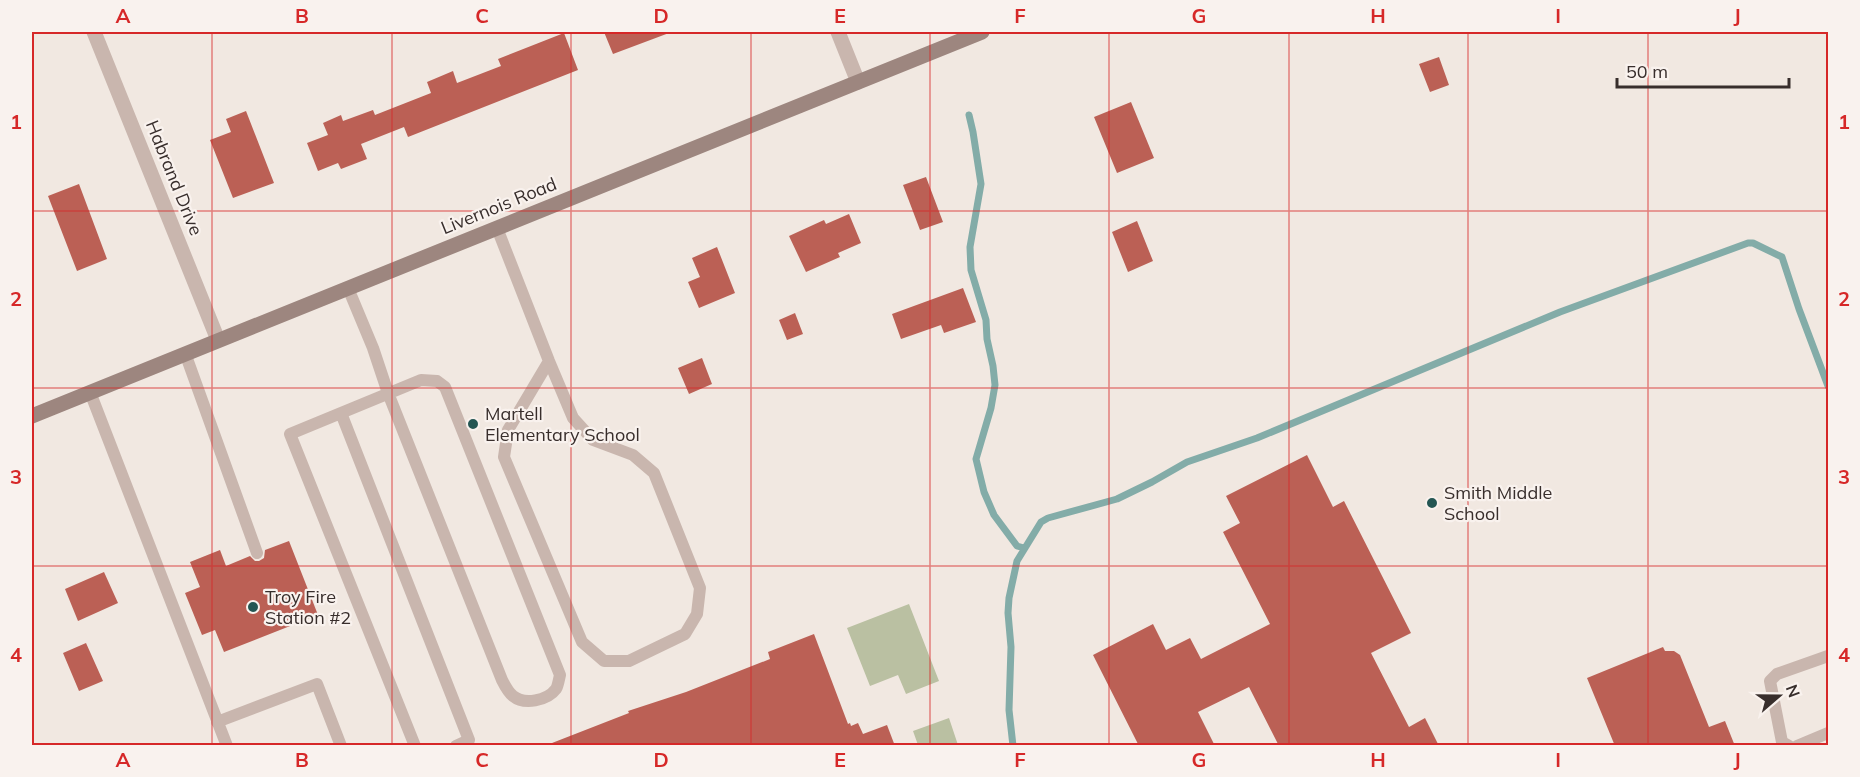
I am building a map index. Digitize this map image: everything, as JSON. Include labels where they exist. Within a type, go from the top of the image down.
[{"type":"main road","name":"Livernois Road","points":[[32,416],[981,32]]},
{"type":"street","name":"Habrand Drive","points":[[94,32],[218,340]]},
{"type":"street","points":[[838,32],[858,82]]},
{"type":"lane","points":[[497,228],[573,418],[593,440],[633,455],[654,472],[700,588],[697,614],[685,634],[629,661],[604,661],[582,642],[504,457],[508,430],[549,361]]},
{"type":"lane","points":[[348,288],[373,348],[388,393],[502,680],[510,694],[521,701],[534,701],[547,696],[556,688],[560,675],[445,387],[437,381],[422,380],[388,393],[290,434],[415,746]]},
{"type":"lane","points":[[185,353],[257,553]]},
{"type":"lane","points":[[90,392],[227,746]]},
{"type":"lane","points":[[341,413],[469,740],[456,746]]},
{"type":"lane","points":[[1789,746],[1782,742],[1770,681],[1777,674],[1828,656]]},
{"type":"lane","points":[[217,722],[317,684],[341,746]]},
{"type":"lane","points":[[1797,746],[1828,733]]},
{"type":"green space","points":[[909,604],[939,681],[906,694],[898,675],[870,686],[847,628]]},
{"type":"green space","points":[[949,718],[958,745],[918,745],[913,731]]},
{"type":"building","points":[[604,32],[668,32],[669,33],[613,54]]},
{"type":"building","points":[[564,33],[578,70],[408,137],[404,127],[361,144],[367,159],[341,169],[338,163],[318,171],[307,143],[328,135],[323,123],[341,115],[343,121],[373,110],[375,115],[431,93],[427,82],[453,71],[457,83],[501,66],[498,59]]},
{"type":"building","points":[[1439,57],[1449,85],[1430,92],[1419,64]]},
{"type":"building","points":[[1131,102],[1154,158],[1117,173],[1094,117]]},
{"type":"building","points":[[246,111],[274,183],[233,198],[210,140],[231,132],[226,119]]},
{"type":"building","points":[[926,177],[943,222],[920,230],[903,185]]},
{"type":"building","points":[[79,184],[107,259],[77,271],[48,196]]},
{"type":"building","points":[[849,214],[861,243],[838,253],[840,257],[806,272],[789,236],[824,220],[826,224]]},
{"type":"building","points":[[1137,221],[1153,261],[1128,272],[1112,232]]},
{"type":"building","points":[[717,247],[735,293],[699,308],[688,282],[700,277],[692,258]]},
{"type":"building","points":[[963,288],[976,322],[944,333],[941,325],[901,339],[892,314]]},
{"type":"building","points":[[795,313],[803,334],[787,340],[779,320]]},
{"type":"building","points":[[702,358],[712,384],[689,394],[678,368]]},
{"type":"building","points":[[1307,455],[1333,507],[1344,501],[1411,633],[1371,653],[1409,727],[1425,718],[1439,746],[1279,746],[1249,687],[1198,712],[1215,746],[1139,746],[1093,655],[1153,624],[1166,650],[1190,638],[1201,659],[1270,624],[1223,532],[1240,523],[1226,496]]},
{"type":"building","name":"Troy Fire Station #2","points":[[289,541],[318,615],[224,652],[215,630],[202,635],[185,593],[200,587],[190,562],[220,550],[226,566],[250,556],[255,561],[259,561],[264,558],[265,550]]},
{"type":"building","points":[[104,572],[118,603],[78,621],[65,589]]},
{"type":"building","points":[[814,634],[848,724],[850,723],[851,726],[858,723],[863,734],[887,725],[895,746],[552,746],[552,743],[629,713],[628,711],[686,692],[770,659],[768,652]]},
{"type":"building","points":[[86,643],[103,681],[79,691],[63,653]]},
{"type":"building","points":[[1663,647],[1665,651],[1674,651],[1680,655],[1709,727],[1725,721],[1735,746],[1615,746],[1587,678]]},
{"type":"waterway","points":[[969,115],[981,184],[970,247],[971,270],[986,320],[995,385],[991,408],[976,459],[984,492],[994,515],[1017,546],[1024,548]]},
{"type":"waterway","points":[[1013,746],[1009,710],[1011,647],[1009,598],[1017,561],[1041,522],[1048,518],[1117,499],[1187,462],[1257,438],[1560,312],[1748,243],[1753,243],[1782,257],[1828,386]]},
{"type":"place","name":"Martell Elementary School","points":[[473,424]]},
{"type":"place","name":"Smith Middle School","points":[[1432,503]]},
{"type":"place","name":"Troy Fire Station #2","points":[[253,607]]}]
